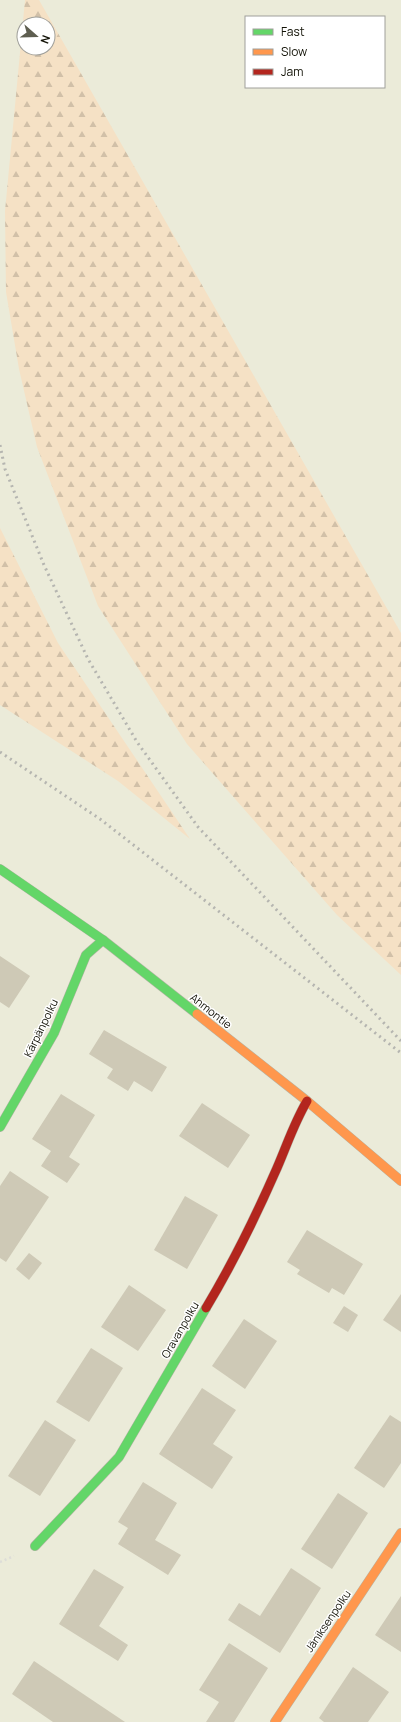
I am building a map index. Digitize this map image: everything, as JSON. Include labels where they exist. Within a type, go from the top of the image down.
[{"type":"street","name":"Ahmontie","points":[[0,869],[103,940],[307,1101],[401,1181]]},
{"type":"street","name":"Kärpänpolku","points":[[0,1127],[54,1032],[86,955],[103,940]]},
{"type":"street","name":"Oravanpolku","points":[[35,1546],[119,1457],[236,1257],[278,1167],[296,1119],[307,1101]]},
{"type":"street","name":"Jäniksenpolku","points":[[275,1722],[401,1534]]},
{"type":"green space","points":[[25,0],[39,0],[48,16],[23,16]]},
{"type":"green space","points":[[56,30],[401,633],[401,975],[337,915],[187,744],[98,606],[37,447],[19,369],[6,292],[5,211],[20,56],[56,56]]},
{"type":"green space","points":[[0,528],[58,643],[190,839],[118,781],[0,705]]},
{"type":"building","points":[[0,956],[30,976],[9,1008],[0,1002]]},
{"type":"building","points":[[104,1030],[167,1067],[152,1092],[134,1081],[128,1091],[107,1078],[113,1069],[89,1054]]},
{"type":"building","points":[[61,1094],[95,1115],[69,1157],[80,1164],[67,1183],[41,1166],[51,1151],[32,1139]]},
{"type":"building","points":[[202,1103],[250,1135],[228,1168],[179,1136]]},
{"type":"building","points":[[10,1171],[49,1197],[6,1262],[0,1258],[0,1186]]},
{"type":"building","points":[[185,1196],[218,1215],[187,1269],[154,1250]]},
{"type":"building","points":[[307,1230],[363,1264],[344,1295],[332,1288],[329,1293],[297,1274],[300,1270],[287,1262]]},
{"type":"building","points":[[29,1253],[42,1263],[29,1280],[16,1269]]},
{"type":"building","points":[[129,1285],[166,1310],[138,1351],[101,1327]]},
{"type":"building","points":[[401,1294],[401,1332],[383,1320]]},
{"type":"building","points":[[344,1306],[358,1315],[348,1332],[333,1323]]},
{"type":"building","points":[[244,1319],[277,1341],[245,1389],[212,1366]]},
{"type":"building","points":[[91,1348],[123,1368],[89,1422],[56,1402]]},
{"type":"building","points":[[202,1388],[236,1410],[213,1444],[233,1457],[212,1489],[159,1454]]},
{"type":"building","points":[[390,1415],[401,1422],[401,1463],[384,1488],[354,1468]]},
{"type":"building","points":[[45,1420],[76,1440],[40,1496],[8,1476]]},
{"type":"building","points":[[143,1482],[177,1503],[155,1540],[181,1555],[168,1575],[118,1544],[128,1528],[118,1522]]},
{"type":"building","points":[[338,1493],[368,1513],[332,1569],[301,1549]]},
{"type":"building","points":[[291,1568],[321,1588],[280,1653],[228,1620],[239,1603],[260,1616]]},
{"type":"building","points":[[94,1569],[124,1587],[99,1626],[128,1645],[118,1661],[59,1624]]},
{"type":"building","points":[[401,1596],[401,1652],[375,1635]]},
{"type":"building","points":[[229,1643],[268,1668],[234,1722],[206,1722],[219,1702],[199,1690]]},
{"type":"building","points":[[34,1661],[125,1722],[53,1722],[12,1694]]},
{"type":"building","points":[[353,1667],[389,1692],[368,1722],[324,1722],[319,1718]]},
{"type":"railway","points":[[0,445],[5,469],[44,565],[88,659],[137,742],[198,827],[401,1041]]},
{"type":"railway","points":[[0,752],[100,819],[401,1053]]},
{"type":"traffic: fast","points":[[0,869],[103,940],[197,1014]]},
{"type":"traffic: fast","points":[[0,1127],[54,1033],[86,955],[103,940]]},
{"type":"traffic: fast","points":[[35,1546],[119,1457],[206,1308]]},
{"type":"traffic: slow","points":[[197,1014],[307,1101],[401,1181]]},
{"type":"traffic: slow","points":[[275,1722],[401,1533]]},
{"type":"traffic: jam","points":[[206,1308],[235,1257],[277,1168],[294,1126],[307,1101]]}]
